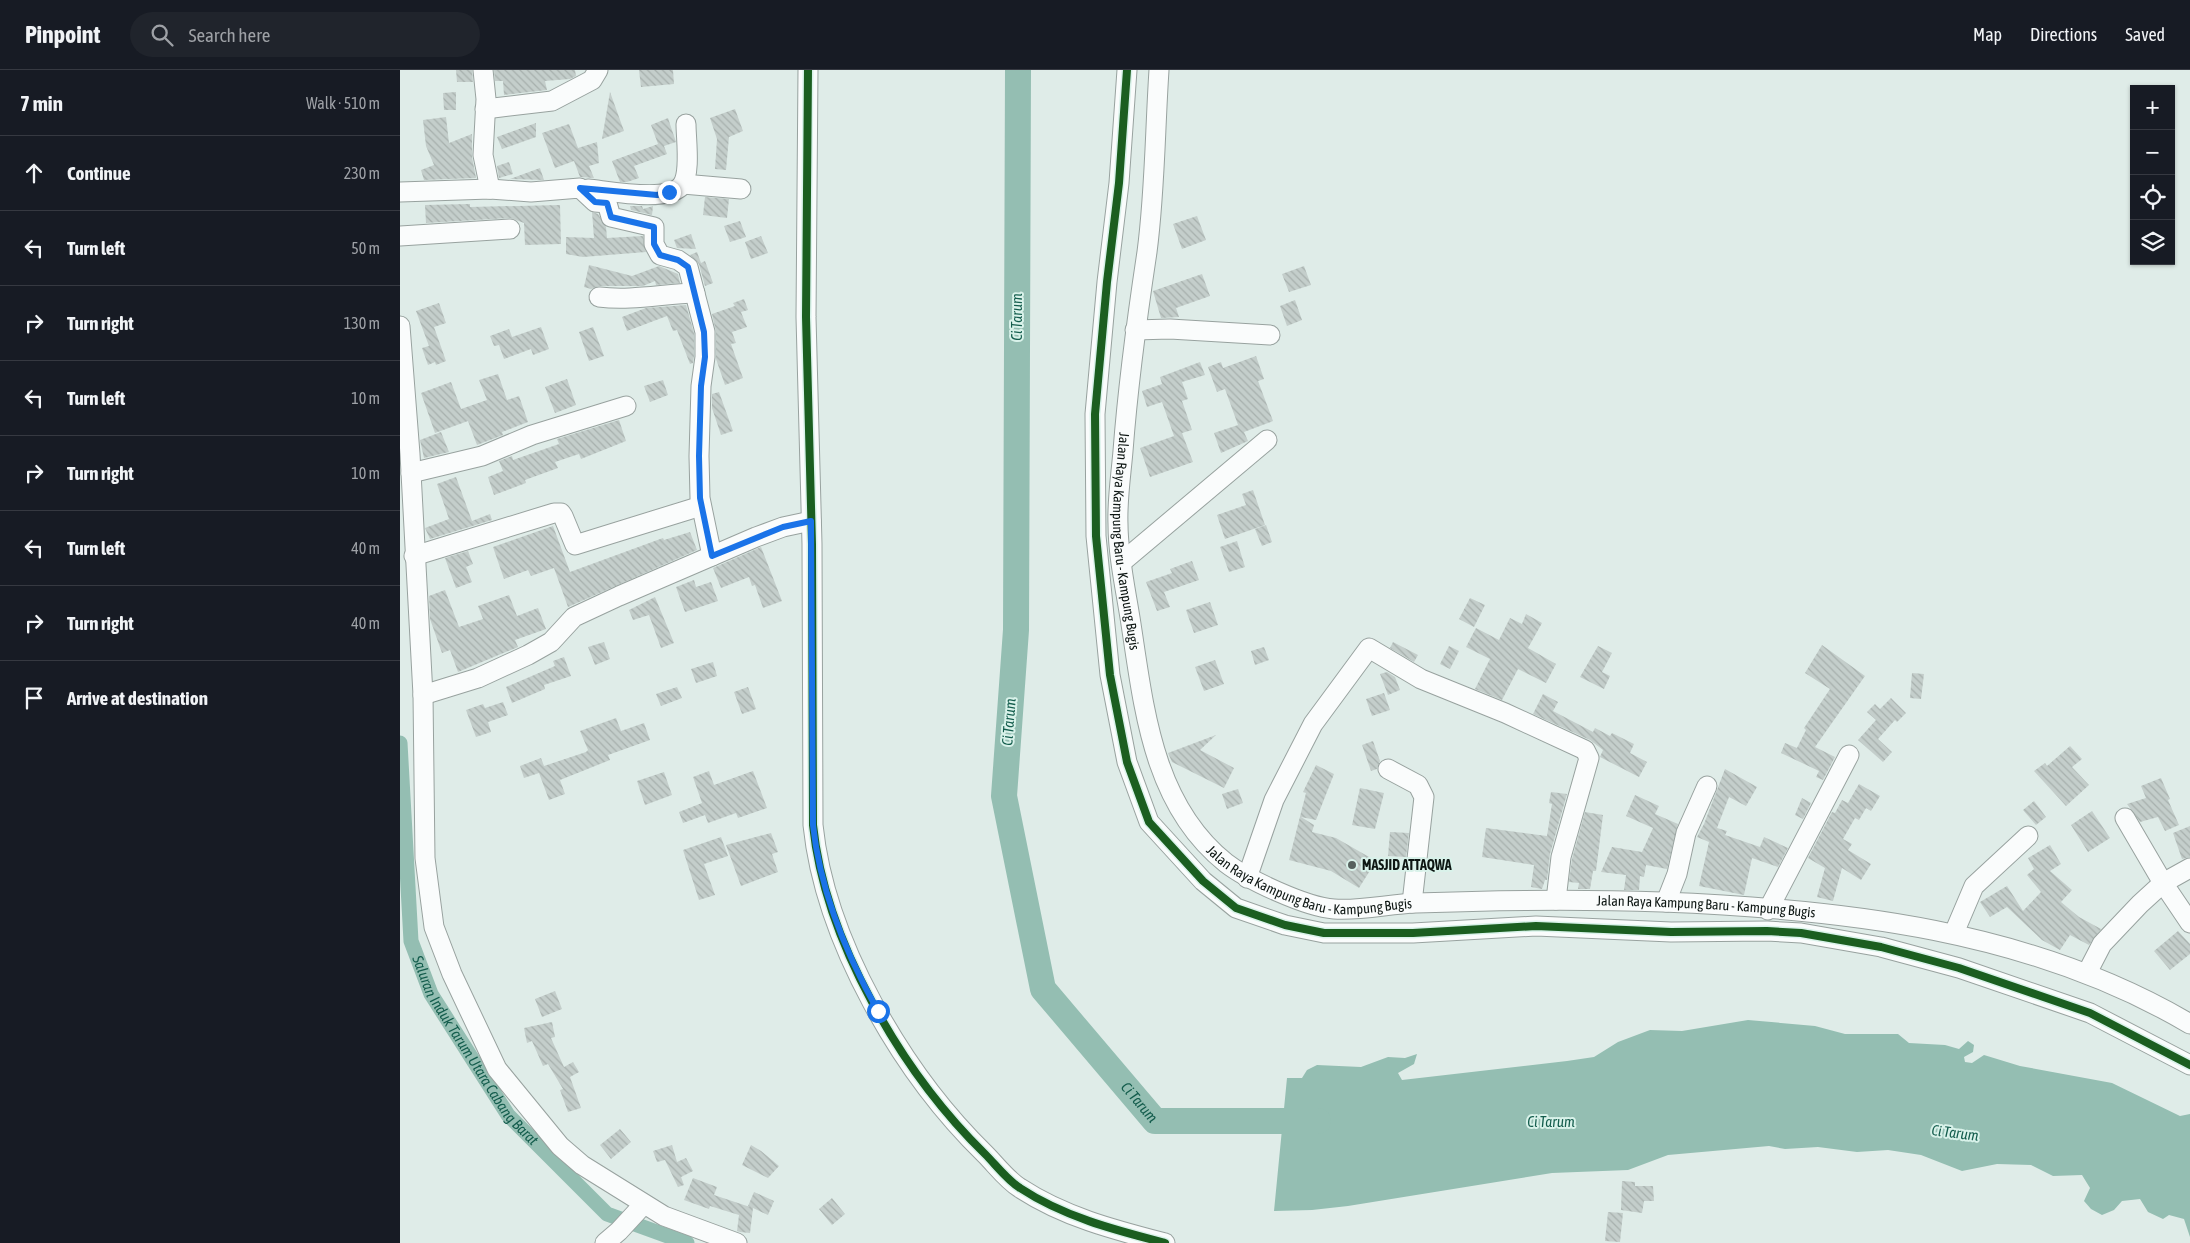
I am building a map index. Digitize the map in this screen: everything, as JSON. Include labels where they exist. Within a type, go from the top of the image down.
[{"type":"street","points":[[483,70],[485,109],[483,155],[490,189]]},
{"type":"street","points":[[485,109],[552,101],[592,80],[598,70]]},
{"type":"street","points":[[808,70],[806,317],[811,521],[813,825],[817,858],[826,894],[862,983],[902,1055],[964,1132],[1018,1187],[1050,1205],[1112,1229],[1164,1243]]},
{"type":"street","points":[[1127,70],[1119,183],[1106,282],[1095,414],[1098,554],[1110,675],[1127,762],[1150,822],[1203,882],[1236,908],[1286,925],[1324,933],[1413,933],[1536,926],[1671,932],[1767,931],[1802,933],[1881,947],[1959,968],[2090,1013],[2190,1065]]},
{"type":"street","name":"Jalan Raya Kampung Baru - Kampung Bugis","points":[[1159,70],[1148,246],[1135,330],[1117,521],[1148,728],[1163,777],[1183,817],[1216,855],[1247,878],[1290,896],[1330,908],[1412,903],[1556,900],[1666,902],[1802,911],[1887,920],[1954,933],[2087,973],[2163,1008],[2190,1024]]},
{"type":"street","points":[[683,184],[687,163],[686,124]]},
{"type":"street","points":[[400,192],[490,189],[531,192],[557,188],[580,188],[657,195],[669,192],[683,184],[741,190]]},
{"type":"street","points":[[580,188],[595,202],[607,203],[611,217],[654,227],[654,244],[656,249],[662,256],[686,265],[704,332],[705,357],[701,386],[699,456],[701,506],[712,556]]},
{"type":"street","points":[[400,236],[510,229]]},
{"type":"street","points":[[599,297],[624,300],[654,295],[695,293]]},
{"type":"street","points":[[400,326],[405,455],[411,473],[423,695],[425,858],[434,927],[452,974],[497,1069],[553,1138],[582,1165],[639,1210],[737,1243]]},
{"type":"street","points":[[1135,330],[1170,329],[1270,335]]},
{"type":"street","points":[[411,473],[482,456],[532,435],[626,406]]},
{"type":"street","points":[[1122,562],[1267,440]]},
{"type":"street","points":[[414,556],[554,513],[561,513],[563,516],[575,545],[701,506]]},
{"type":"street","points":[[423,695],[503,668],[551,642],[574,617],[783,527],[811,521]]},
{"type":"street","points":[[1247,878],[1274,800],[1313,724],[1369,648],[1421,680],[1505,713],[1585,750],[1589,758],[1561,857],[1556,900]]},
{"type":"street","points":[[1768,910],[1849,755]]},
{"type":"street","points":[[1388,769],[1418,785],[1424,797],[1412,903]]},
{"type":"street","points":[[1666,902],[1677,874],[1686,834],[1707,786]]},
{"type":"street","points":[[2125,818],[2163,883],[2190,923]]},
{"type":"street","points":[[1954,933],[1974,886],[2028,836]]},
{"type":"street","points":[[2087,973],[2102,944],[2163,883],[2190,868]]},
{"type":"street","points":[[612,1237],[639,1210]]},
{"type":"water","points":[[1748,1020],[1815,1026],[1845,1034],[1898,1034],[1909,1043],[1945,1045],[1959,1049],[1968,1041],[1974,1045],[1973,1052],[1964,1057],[1965,1062],[1972,1063],[1984,1055],[2020,1066],[2112,1083],[2180,1116],[2190,1114],[2190,1237],[2184,1219],[2169,1215],[2163,1219],[2148,1212],[2140,1199],[2122,1201],[2114,1210],[2102,1215],[2091,1209],[2084,1201],[2090,1188],[2082,1175],[2053,1176],[2031,1165],[1997,1164],[1962,1171],[1921,1155],[1888,1150],[1857,1152],[1818,1147],[1785,1149],[1769,1146],[1668,1155],[1628,1170],[1552,1173],[1348,1206],[1312,1210],[1274,1211],[1287,1078],[1302,1078],[1307,1070],[1317,1065],[1361,1067],[1388,1057],[1405,1058],[1417,1054],[1414,1064],[1398,1073],[1402,1080],[1594,1057],[1618,1042],[1650,1030],[1682,1031]]},
{"type":"building","points":[[456,70],[472,70],[473,82],[457,82]]},
{"type":"building","points":[[494,70],[575,70],[576,76],[570,79],[545,81],[547,90],[504,95],[503,81],[495,81]]},
{"type":"building","points":[[639,70],[673,70],[674,84],[641,87]]},
{"type":"building","points":[[456,92],[456,110],[444,110],[443,93]]},
{"type":"building","points":[[610,92],[624,131],[602,139]]},
{"type":"building","points":[[735,109],[743,131],[729,137],[726,170],[715,169],[717,139],[710,118]]},
{"type":"building","points":[[446,117],[449,143],[472,134],[472,157],[476,178],[424,180],[421,170],[434,165],[426,146],[423,120]]},
{"type":"building","points":[[668,118],[676,142],[664,146],[667,154],[634,166],[639,178],[620,182],[612,161],[658,144],[651,125]]},
{"type":"building","points":[[536,123],[536,137],[502,149],[497,137]]},
{"type":"building","points":[[569,124],[578,148],[597,142],[599,163],[589,166],[594,178],[580,177],[574,161],[555,168],[542,133]]},
{"type":"building","points":[[509,162],[513,174],[499,178],[497,166]]},
{"type":"building","points":[[540,168],[544,180],[510,179]]},
{"type":"building","points":[[705,197],[729,199],[727,218],[703,215]]},
{"type":"building","points":[[470,204],[470,207],[560,205],[561,244],[525,245],[524,223],[510,218],[426,223],[425,205]]},
{"type":"building","points":[[630,206],[642,206],[643,209],[653,206],[652,215],[631,210]]},
{"type":"building","points":[[592,212],[598,214],[606,227],[607,238],[643,236],[646,252],[583,257],[566,254],[566,237],[594,238]]},
{"type":"building","points":[[1197,216],[1206,240],[1182,249],[1173,224]]},
{"type":"building","points":[[740,221],[746,237],[730,242],[724,226]]},
{"type":"building","points":[[691,234],[696,249],[677,248],[674,240]]},
{"type":"building","points":[[761,236],[768,253],[751,259],[745,242]]},
{"type":"building","points":[[697,252],[701,263],[705,261],[713,283],[705,286],[699,264],[690,255]]},
{"type":"building","points":[[589,265],[632,276],[659,266],[678,274],[680,283],[656,285],[655,281],[643,286],[599,286],[591,289],[584,287]]},
{"type":"building","points":[[1304,266],[1311,285],[1289,292],[1282,274]]},
{"type":"building","points":[[1202,274],[1210,296],[1176,308],[1179,317],[1161,318],[1153,291]]},
{"type":"building","points":[[744,299],[748,310],[741,312],[747,327],[732,332],[736,343],[731,344],[743,378],[725,385],[716,359],[716,332],[712,314],[735,306],[733,303]]},
{"type":"building","points":[[1295,300],[1302,320],[1287,326],[1280,306]]},
{"type":"building","points":[[439,303],[446,323],[434,327],[446,361],[436,365],[435,362],[428,365],[422,348],[429,346],[416,311]]},
{"type":"building","points":[[686,305],[694,333],[694,356],[693,363],[690,364],[677,330],[673,331],[667,316],[627,331],[622,317],[646,308]]},
{"type":"building","points":[[541,327],[549,349],[533,355],[531,349],[504,359],[499,345],[494,346],[490,336],[509,329],[512,337]]},
{"type":"building","points":[[593,327],[604,356],[589,361],[579,332]]},
{"type":"building","points":[[1256,356],[1264,379],[1258,381],[1273,421],[1244,432],[1248,441],[1221,453],[1214,433],[1238,425],[1225,389],[1217,392],[1208,367],[1221,362],[1223,368]]},
{"type":"building","points":[[1200,362],[1205,375],[1182,382],[1188,399],[1182,401],[1192,430],[1182,433],[1193,462],[1150,477],[1140,448],[1174,436],[1162,402],[1147,407],[1142,391],[1162,384],[1160,377]]},
{"type":"building","points":[[498,374],[507,400],[519,396],[528,422],[502,432],[503,435],[477,445],[468,421],[435,433],[421,393],[451,382],[461,409],[487,400],[479,380]]},
{"type":"building","points":[[567,379],[576,405],[555,413],[545,387]]},
{"type":"building","points":[[663,380],[668,395],[650,402],[644,386]]},
{"type":"building","points":[[719,392],[733,431],[721,435],[712,408],[712,394]]},
{"type":"building","points":[[619,420],[626,441],[581,459],[579,454],[555,462],[558,468],[525,480],[526,483],[494,495],[488,477],[503,471],[499,461],[512,456],[513,460],[559,444],[557,439]]},
{"type":"building","points":[[441,432],[449,452],[424,458],[420,440]]},
{"type":"building","points":[[456,477],[472,521],[490,514],[492,520],[430,539],[425,528],[449,519],[437,484]]},
{"type":"building","points":[[1253,490],[1265,525],[1225,539],[1217,515],[1246,505],[1242,494]]},
{"type":"building","points":[[1266,525],[1272,542],[1262,546],[1255,529]]},
{"type":"building","points":[[553,526],[570,572],[663,538],[664,540],[690,532],[697,550],[568,607],[554,568],[531,576],[528,570],[504,579],[493,547]]},
{"type":"building","points":[[1237,541],[1245,567],[1229,572],[1220,547]]},
{"type":"building","points":[[761,547],[782,601],[763,608],[755,585],[752,586],[749,577],[721,588],[713,568]]},
{"type":"building","points":[[468,551],[473,564],[466,567],[472,582],[456,588],[445,558]]},
{"type":"building","points":[[1192,561],[1199,580],[1164,592],[1170,607],[1157,611],[1146,582],[1172,573],[1170,569]]},
{"type":"building","points":[[694,580],[696,587],[711,582],[718,601],[685,612],[676,587]]},
{"type":"building","points":[[445,590],[459,627],[483,619],[478,606],[509,595],[517,616],[538,608],[546,629],[515,640],[518,647],[458,672],[450,650],[442,653],[430,619],[429,596]]},
{"type":"building","points":[[655,597],[674,643],[661,648],[649,615],[633,620],[629,610]]},
{"type":"building","points":[[1470,598],[1485,605],[1474,627],[1459,619]]},
{"type":"building","points":[[1210,602],[1218,625],[1194,633],[1186,610]]},
{"type":"building","points":[[1526,614],[1542,623],[1528,648],[1556,664],[1546,683],[1518,669],[1502,700],[1475,689],[1490,659],[1466,647],[1476,628],[1499,640],[1510,618],[1522,624]]},
{"type":"building","points":[[604,642],[610,659],[595,665],[588,647]]},
{"type":"building","points":[[1393,642],[1418,655],[1414,662],[1390,648]]},
{"type":"building","points":[[1822,645],[1865,676],[1815,747],[1835,757],[1823,780],[1816,777],[1819,771],[1781,753],[1785,743],[1797,748],[1806,730],[1804,728],[1830,689],[1805,673]]},
{"type":"building","points":[[1449,646],[1459,651],[1450,669],[1440,664]]},
{"type":"building","points":[[1598,646],[1612,653],[1602,672],[1610,676],[1604,689],[1580,677]]},
{"type":"building","points":[[1264,647],[1269,660],[1255,665],[1251,651]]},
{"type":"building","points":[[564,657],[571,676],[544,685],[545,689],[512,703],[506,687],[555,666],[553,661]]},
{"type":"building","points":[[1215,660],[1224,684],[1204,691],[1195,667]]},
{"type":"building","points":[[713,662],[717,676],[696,683],[691,669]]},
{"type":"building","points":[[1387,672],[1395,677],[1400,690],[1388,695],[1380,674]]},
{"type":"building","points":[[1912,673],[1924,674],[1921,699],[1910,698]]},
{"type":"building","points":[[677,687],[682,698],[661,706],[656,694]]},
{"type":"building","points":[[748,687],[756,709],[742,714],[734,692]]},
{"type":"building","points":[[1384,693],[1390,710],[1372,716],[1366,699]]},
{"type":"building","points":[[1543,694],[1558,702],[1553,711],[1593,732],[1595,728],[1610,736],[1612,733],[1634,744],[1630,753],[1647,762],[1639,777],[1600,757],[1603,750],[1590,740],[1533,714]]},
{"type":"building","points":[[1891,698],[1906,713],[1897,722],[1895,720],[1878,739],[1892,752],[1883,762],[1858,740],[1876,720],[1867,712],[1875,704],[1880,709]]},
{"type":"building","points":[[503,702],[508,715],[488,722],[491,732],[476,737],[466,710],[483,704],[485,708]]},
{"type":"building","points":[[616,718],[621,731],[644,723],[650,740],[608,755],[610,760],[560,780],[565,794],[549,800],[539,773],[524,778],[520,766],[541,758],[544,766],[586,752],[588,750],[580,731]]},
{"type":"building","points":[[1216,735],[1200,750],[1234,768],[1224,788],[1172,762],[1168,753]]},
{"type":"building","points":[[1373,741],[1380,761],[1377,769],[1371,771],[1362,745]]},
{"type":"building","points":[[2070,746],[2082,759],[2072,767],[2089,785],[2066,806],[2034,771],[2045,763],[2047,766]]},
{"type":"building","points":[[1316,765],[1334,774],[1316,820],[1301,817],[1314,825],[1312,832],[1336,838],[1376,861],[1359,888],[1331,871],[1289,860],[1306,793],[1303,792]]},
{"type":"building","points":[[1725,769],[1757,787],[1746,806],[1729,797],[1717,828],[1727,831],[1725,835],[1760,847],[1764,837],[1788,848],[1778,867],[1752,858],[1744,895],[1699,886],[1709,842],[1697,837],[1704,824]]},
{"type":"building","points":[[709,771],[714,785],[753,771],[767,808],[738,818],[736,813],[708,823],[705,815],[683,823],[679,812],[702,803],[693,777]]},
{"type":"building","points":[[664,772],[672,795],[645,805],[637,781]]},
{"type":"building","points":[[2161,778],[2179,825],[2165,831],[2158,817],[2140,822],[2127,804],[2146,798],[2141,786]]},
{"type":"building","points":[[1859,784],[1880,796],[1871,811],[1866,808],[1859,820],[1855,818],[1843,839],[1852,844],[1848,850],[1871,864],[1861,880],[1842,868],[1833,901],[1817,897],[1825,868],[1808,858],[1832,812],[1835,813],[1842,800],[1848,803]]},
{"type":"building","points":[[1360,788],[1384,793],[1375,829],[1352,825]]},
{"type":"building","points":[[1238,789],[1243,803],[1227,809],[1222,794]]},
{"type":"building","points":[[1551,792],[1567,794],[1550,854],[1547,880],[1545,880],[1542,889],[1531,887],[1534,865],[1482,857],[1486,828],[1547,836],[1552,804],[1549,803]]},
{"type":"building","points":[[1635,795],[1659,806],[1655,814],[1678,824],[1667,869],[1646,865],[1644,877],[1640,876],[1639,890],[1624,890],[1626,875],[1601,872],[1612,847],[1642,852],[1653,828],[1626,816]]},
{"type":"building","points":[[1802,798],[1811,803],[1803,819],[1795,815]]},
{"type":"building","points":[[2034,801],[2046,817],[2036,825],[2023,810]]},
{"type":"building","points":[[2092,811],[2110,838],[2088,852],[2071,825]]},
{"type":"building","points":[[1585,812],[1603,815],[1596,871],[1593,871],[1590,889],[1578,889],[1579,883],[1569,882],[1572,859]]},
{"type":"building","points":[[2190,826],[2190,857],[2182,859],[2173,833]]},
{"type":"building","points":[[1390,832],[1409,833],[1406,857],[1388,856]]},
{"type":"building","points":[[771,833],[778,852],[772,854],[778,872],[741,886],[726,845]]},
{"type":"building","points":[[721,837],[728,856],[704,864],[715,895],[699,900],[683,850]]},
{"type":"building","points":[[2050,845],[2061,864],[2050,871],[2072,890],[2061,902],[2079,917],[2101,929],[2089,945],[2070,935],[2060,950],[2042,940],[2007,907],[1990,917],[1980,902],[2007,886],[2023,911],[2041,892],[2027,875],[2034,869],[2028,858]]},
{"type":"building","points":[[2178,931],[2190,944],[2190,954],[2170,970],[2154,951]]},
{"type":"building","points":[[555,991],[562,1009],[542,1017],[535,999]]},
{"type":"building","points":[[552,1022],[555,1037],[551,1038],[564,1067],[573,1062],[579,1072],[570,1077],[581,1108],[568,1112],[560,1090],[563,1089],[548,1064],[543,1066],[532,1041],[527,1043],[524,1028]]},
{"type":"building","points":[[620,1129],[631,1142],[611,1159],[600,1145]]},
{"type":"building","points":[[672,1145],[677,1162],[686,1158],[693,1171],[681,1177],[684,1185],[678,1187],[665,1160],[657,1162],[653,1151]]},
{"type":"building","points":[[751,1145],[779,1166],[768,1178],[742,1165]]},
{"type":"building","points":[[693,1178],[717,1187],[714,1195],[750,1207],[748,1206],[754,1192],[774,1201],[768,1215],[753,1208],[750,1233],[740,1232],[737,1231],[739,1215],[710,1206],[709,1209],[684,1200]]},
{"type":"building","points":[[1622,1181],[1635,1182],[1635,1186],[1653,1186],[1654,1201],[1644,1201],[1642,1213],[1621,1210]]},
{"type":"building","points":[[832,1198],[845,1214],[832,1225],[819,1209]]},
{"type":"building","points":[[1608,1212],[1623,1213],[1620,1242],[1605,1241]]},
{"type":"waterway","name":"Ci Tarum","points":[[1018,70],[1016,630],[1004,796],[1043,989],[1155,1121],[1318,1121]]},
{"type":"waterway","name":"Saluran Induk Tarum Utara Cabang Barat","points":[[400,743],[411,941],[431,994],[508,1115],[607,1214],[687,1243]]},
{"type":"cycle path","points":[[808,70],[806,317],[812,544],[813,825],[820,869],[833,914],[851,959],[872,1003],[897,1045],[925,1085],[954,1121],[1006,1177],[1015,1185],[1037,1198],[1072,1215],[1109,1228],[1165,1243]]},
{"type":"cycle path","points":[[1127,70],[1119,183],[1107,282],[1095,414],[1096,536],[1110,675],[1127,762],[1149,822],[1203,881],[1236,908],[1285,925],[1324,933],[1413,933],[1536,926],[1671,932],[1767,931],[1801,933],[1881,947],[1959,968],[2090,1013],[2190,1065]]},
{"type":"place","name":"MASJID ATTAQWA","points":[[1352,865]]},
{"type":"route","points":[[669,192],[657,195],[580,188],[595,202],[607,203],[611,217],[654,227],[654,244],[660,255],[678,260],[688,267],[704,332],[705,357],[701,386],[699,456],[700,498],[712,556],[783,527],[811,521],[813,825],[817,858],[826,894],[862,983],[878,1011]]}]
